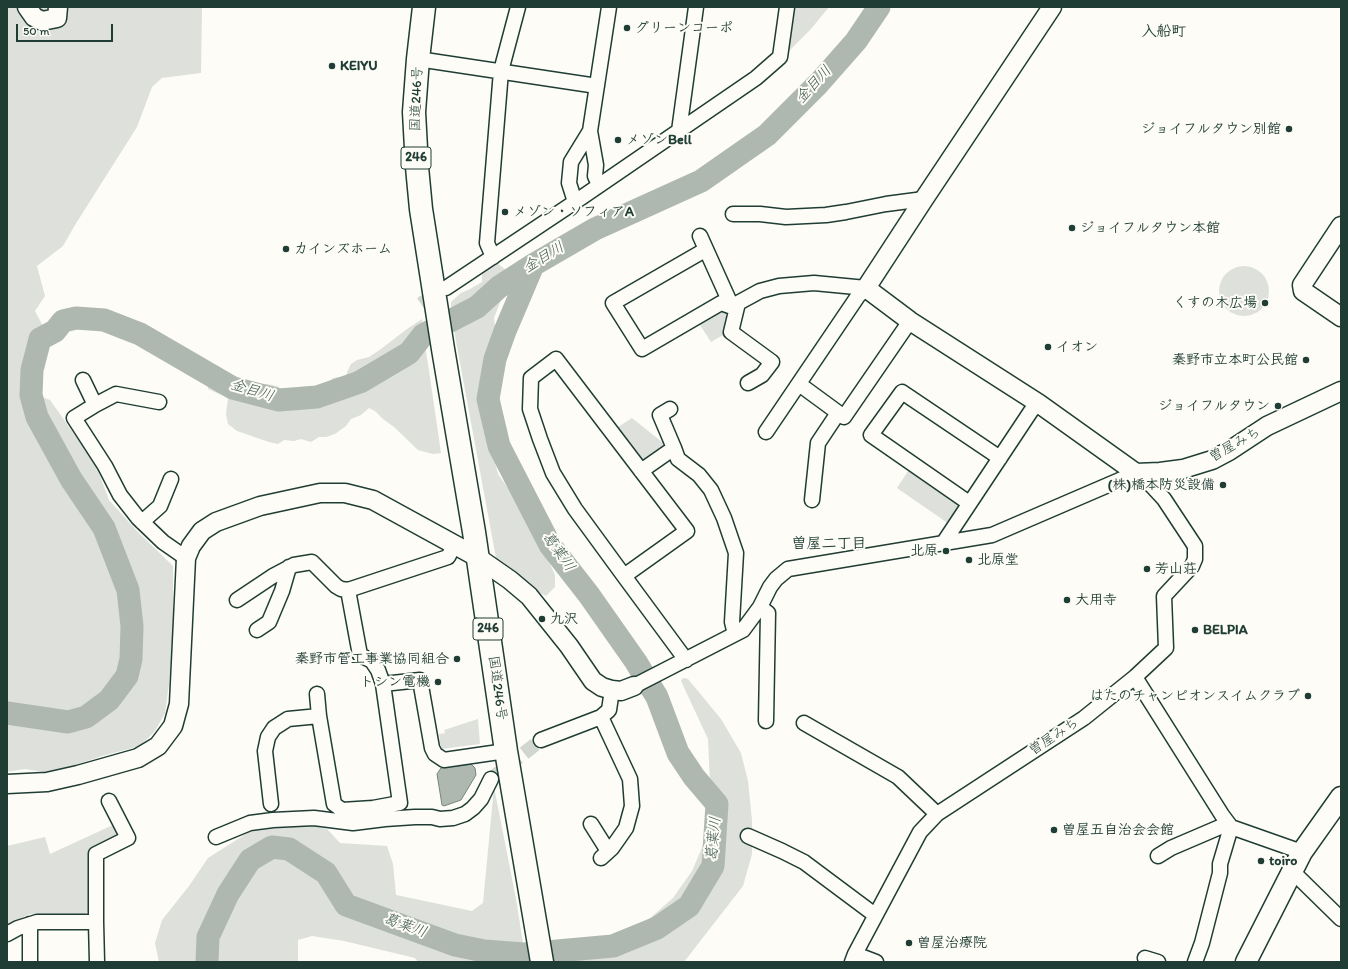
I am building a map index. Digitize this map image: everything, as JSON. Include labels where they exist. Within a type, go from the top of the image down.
[{"type":"highway","name":"国道246号","points":[[424,7],[414,112],[421,209],[442,349],[477,557],[506,751],[542,962]]},
{"type":"main road","points":[[1246,962],[1302,852],[1341,797]]},
{"type":"street","points":[[27,7],[34,17],[42,21],[57,18],[58,7]]},
{"type":"street","points":[[493,257],[488,243],[501,71],[518,7]]},
{"type":"street","points":[[599,185],[595,176],[596,165],[590,131],[609,7]]},
{"type":"street","points":[[679,131],[696,7]]},
{"type":"street","points":[[446,288],[756,78],[780,57],[787,7]]},
{"type":"street","points":[[766,432],[858,296],[866,288],[924,198],[1052,7]]},
{"type":"street","points":[[418,59],[597,86]]},
{"type":"street","points":[[575,202],[569,184],[571,162],[590,131]]},
{"type":"street","points":[[733,214],[760,214],[786,217],[826,215],[924,198]]},
{"type":"street","points":[[1341,226],[1302,285],[1303,290],[1341,317]]},
{"type":"street","points":[[700,236],[705,250],[735,305],[730,332],[772,362],[762,375],[748,383]]},
{"type":"street","points":[[705,250],[613,303],[642,350],[721,303],[735,305],[760,291],[779,286],[814,283],[866,288],[910,321],[1038,403],[1136,473]]},
{"type":"street","points":[[799,384],[844,417],[910,321]]},
{"type":"street","points":[[624,576],[687,531],[556,359],[531,378],[530,409],[552,473],[574,509],[624,576],[681,662]]},
{"type":"street","points":[[83,380],[95,405]]},
{"type":"street","name":"曽屋みち","points":[[1136,473],[1183,469],[1212,460],[1267,426],[1341,391]]},
{"type":"street","points":[[970,503],[871,435],[902,392],[1000,458]]},
{"type":"street","points":[[159,402],[116,394],[74,418],[105,466],[120,494],[142,522],[162,542],[186,558]]},
{"type":"street","points":[[944,542],[1038,403]]},
{"type":"street","points":[[670,408],[660,415],[678,459],[699,475],[711,490],[724,518],[736,553],[732,622],[735,634]]},
{"type":"street","points":[[812,500],[807,483],[818,443],[838,413]]},
{"type":"street","points":[[641,471],[674,448]]},
{"type":"street","points":[[7,784],[46,782],[78,775],[138,758],[158,746],[173,726],[179,704],[186,558],[191,546],[202,531],[216,522],[260,506],[320,493],[345,493],[373,500],[455,544],[510,580],[529,596],[569,646],[593,681],[602,687],[621,692],[744,630],[760,607],[770,587],[776,579],[788,569],[992,534],[1136,473]]},
{"type":"street","name":"曽屋みち","points":[[853,958],[920,832],[937,814],[1084,718],[1135,677],[1166,648],[1164,596],[1192,566],[1195,559],[1195,546],[1164,499],[1151,485],[1136,473]]},
{"type":"street","points":[[142,522],[160,506],[171,479]]},
{"type":"street","points":[[237,600],[273,576],[294,565],[312,562],[336,586],[348,590],[448,557],[455,544]]},
{"type":"street","points":[[257,630],[269,622],[282,591],[289,567]]},
{"type":"street","points":[[216,838],[250,823],[273,820],[314,818],[353,824],[400,803],[383,684],[378,670],[372,661],[360,655],[348,590]]},
{"type":"street","points":[[760,607],[768,613],[766,721]]},
{"type":"street","points":[[1135,677],[1231,827]]},
{"type":"street","points":[[383,684],[420,680],[432,748],[435,754],[444,760],[506,751]]},
{"type":"street","points":[[541,740],[601,717],[609,710],[612,690]]},
{"type":"street","points":[[317,694],[318,716],[334,804],[342,810],[374,814],[432,817],[440,819],[453,818],[465,814],[473,808],[481,798],[491,779]]},
{"type":"street","points":[[271,804],[265,751],[268,737],[274,728],[288,719],[318,716]]},
{"type":"street","points":[[591,824],[604,854],[612,848],[626,828],[632,806],[630,779],[601,717]]},
{"type":"street","points":[[804,723],[898,777],[937,814]]},
{"type":"street","points":[[97,962],[96,854],[128,838],[109,801]]},
{"type":"street","points":[[1158,856],[1171,848],[1220,827],[1231,827],[1302,852]]},
{"type":"street","points":[[1195,962],[1204,935],[1220,873],[1220,864],[1231,827]]},
{"type":"street","points":[[748,836],[804,862],[875,915]]},
{"type":"street","points":[[1292,871],[1341,919]]},
{"type":"street","points":[[7,934],[37,922],[96,922]]},
{"type":"street","points":[[30,924],[30,962]]},
{"type":"street","points":[[853,958],[876,962]]},
{"type":"shaded area","points":[[7,7],[202,7],[201,73],[162,78],[152,87],[137,127],[63,246],[37,266],[45,296],[35,311],[51,341],[42,359],[39,396],[50,400],[96,465],[109,500],[137,531],[173,566],[173,634],[169,684],[165,713],[155,731],[140,746],[102,756],[51,773],[24,769],[7,772]]},
{"type":"shaded area","points":[[793,7],[829,7],[811,29],[786,54]]},
{"type":"shaded area","points":[[497,263],[507,271],[508,282],[494,318],[495,328],[482,373],[483,406],[498,474],[524,511],[538,537],[555,575],[555,587],[546,596],[534,590],[496,558],[451,314],[451,302],[461,293],[482,282],[482,275],[488,264]]},
{"type":"shaded area","points":[[1244,266],[1258,270],[1265,277],[1269,291],[1265,305],[1258,312],[1244,316],[1230,312],[1223,305],[1219,291],[1223,277],[1230,270]]},
{"type":"shaded area","points":[[721,308],[727,310],[731,317],[722,330],[725,334],[711,342],[698,322]]},
{"type":"shaded area","points":[[422,319],[441,453],[433,454],[418,450],[394,427],[375,411],[369,408],[361,415],[351,419],[346,426],[335,434],[326,437],[319,437],[311,442],[301,439],[294,441],[284,440],[278,444],[269,442],[237,431],[228,424],[226,414],[228,398],[208,389],[206,375],[277,386],[286,393],[324,385],[333,378],[346,376],[351,364],[357,360],[369,357]]},
{"type":"shaded area","points":[[632,418],[667,446],[646,463],[639,462],[615,429]]},
{"type":"shaded area","points":[[910,468],[960,501],[961,508],[949,524],[897,488]]},
{"type":"shaded area","points":[[683,678],[688,679],[721,719],[741,753],[748,781],[752,820],[752,854],[743,886],[684,962],[562,962],[561,954],[572,947],[634,927],[649,919],[673,898],[692,871],[706,838],[710,783],[708,739],[681,681]]},
{"type":"shaded area","points":[[478,719],[480,744],[441,749],[439,734],[445,733],[444,730]]},
{"type":"shaded area","points":[[471,764],[475,768],[476,775],[461,800],[444,806],[442,805],[437,774],[441,768]]},
{"type":"shaded area","points":[[494,787],[516,899],[526,962],[418,962],[415,958],[344,941],[312,936],[298,940],[298,962],[159,962],[155,943],[162,920],[189,886],[208,858],[249,832],[307,824],[327,829],[340,843],[387,846],[393,864],[396,895],[472,911],[483,903]]},
{"type":"shaded area","points":[[115,824],[120,833],[118,839],[90,852],[91,909],[85,914],[30,914],[7,925],[7,846],[45,837],[50,854]]},
{"type":"waterway","name":"金目川","points":[[7,713],[68,722],[86,717],[109,700],[127,676],[131,659],[132,626],[128,590],[104,528],[71,479],[37,417],[31,395],[32,370],[40,339],[55,331],[63,321],[76,318],[104,320],[140,334],[233,388],[279,400],[317,397],[360,382],[409,353],[423,335],[477,307],[499,287],[533,265],[595,229],[701,181],[767,135],[819,83],[856,41],[879,7]]},
{"type":"waterway","name":"葛葉川","points":[[207,962],[208,937],[228,894],[250,860],[272,847],[289,849],[326,873],[346,905],[455,945],[484,951],[524,954],[613,946],[657,928],[689,906],[713,866],[717,804],[694,777],[678,753],[657,697],[636,662],[589,595],[550,545],[499,446],[488,399],[495,359],[505,331],[533,265]]},
{"type":"tunnel","points":[[421,304],[440,291]]},
{"type":"tunnel","points":[[491,779],[541,740]]},
{"type":"place","name":"グリーンコーポ","points":[[627,28]]},
{"type":"place","name":"KEIYU","points":[[332,66]]},
{"type":"place","name":"ジョイフルタウン別館","points":[[1289,129]]},
{"type":"place","name":"メゾンBell","points":[[618,140]]},
{"type":"place","name":"メゾン・ソフィアA","points":[[505,212]]},
{"type":"place","name":"ジョイフルタウン本館","points":[[1072,228]]},
{"type":"place","name":"カインズホーム","points":[[286,249]]},
{"type":"place","name":"くすの木広場","points":[[1265,303]]},
{"type":"place","name":"イオン","points":[[1048,347]]},
{"type":"place","name":"秦野市立本町公民館","points":[[1306,360]]},
{"type":"place","name":"ジョイフルタウン","points":[[1278,406]]},
{"type":"place","name":"(株)橋本防災設備","points":[[1223,485]]},
{"type":"place","name":"北原","points":[[946,551]]},
{"type":"place","name":"北原堂","points":[[969,560]]},
{"type":"place","name":"芳山荘","points":[[1147,569]]},
{"type":"place","name":"大用寺","points":[[1067,600]]},
{"type":"place","name":"九沢","points":[[542,619]]},
{"type":"place","name":"BELPIA","points":[[1195,630]]},
{"type":"place","name":"秦野市管工事業協同組合","points":[[457,659]]},
{"type":"place","name":"トシン電機","points":[[438,682]]},
{"type":"place","name":"はたのチャンピオンスイムクラブ","points":[[1308,696]]},
{"type":"place","name":"曽屋五自治会会館","points":[[1054,830]]},
{"type":"place","name":"toiro","points":[[1261,861]]},
{"type":"place","name":"曽屋治療院","points":[[909,943]]},
{"type":"district","name":"入船町","points":[[1164,32]]},
{"type":"district","name":"曽屋二丁目","points":[[829,544]]}]
